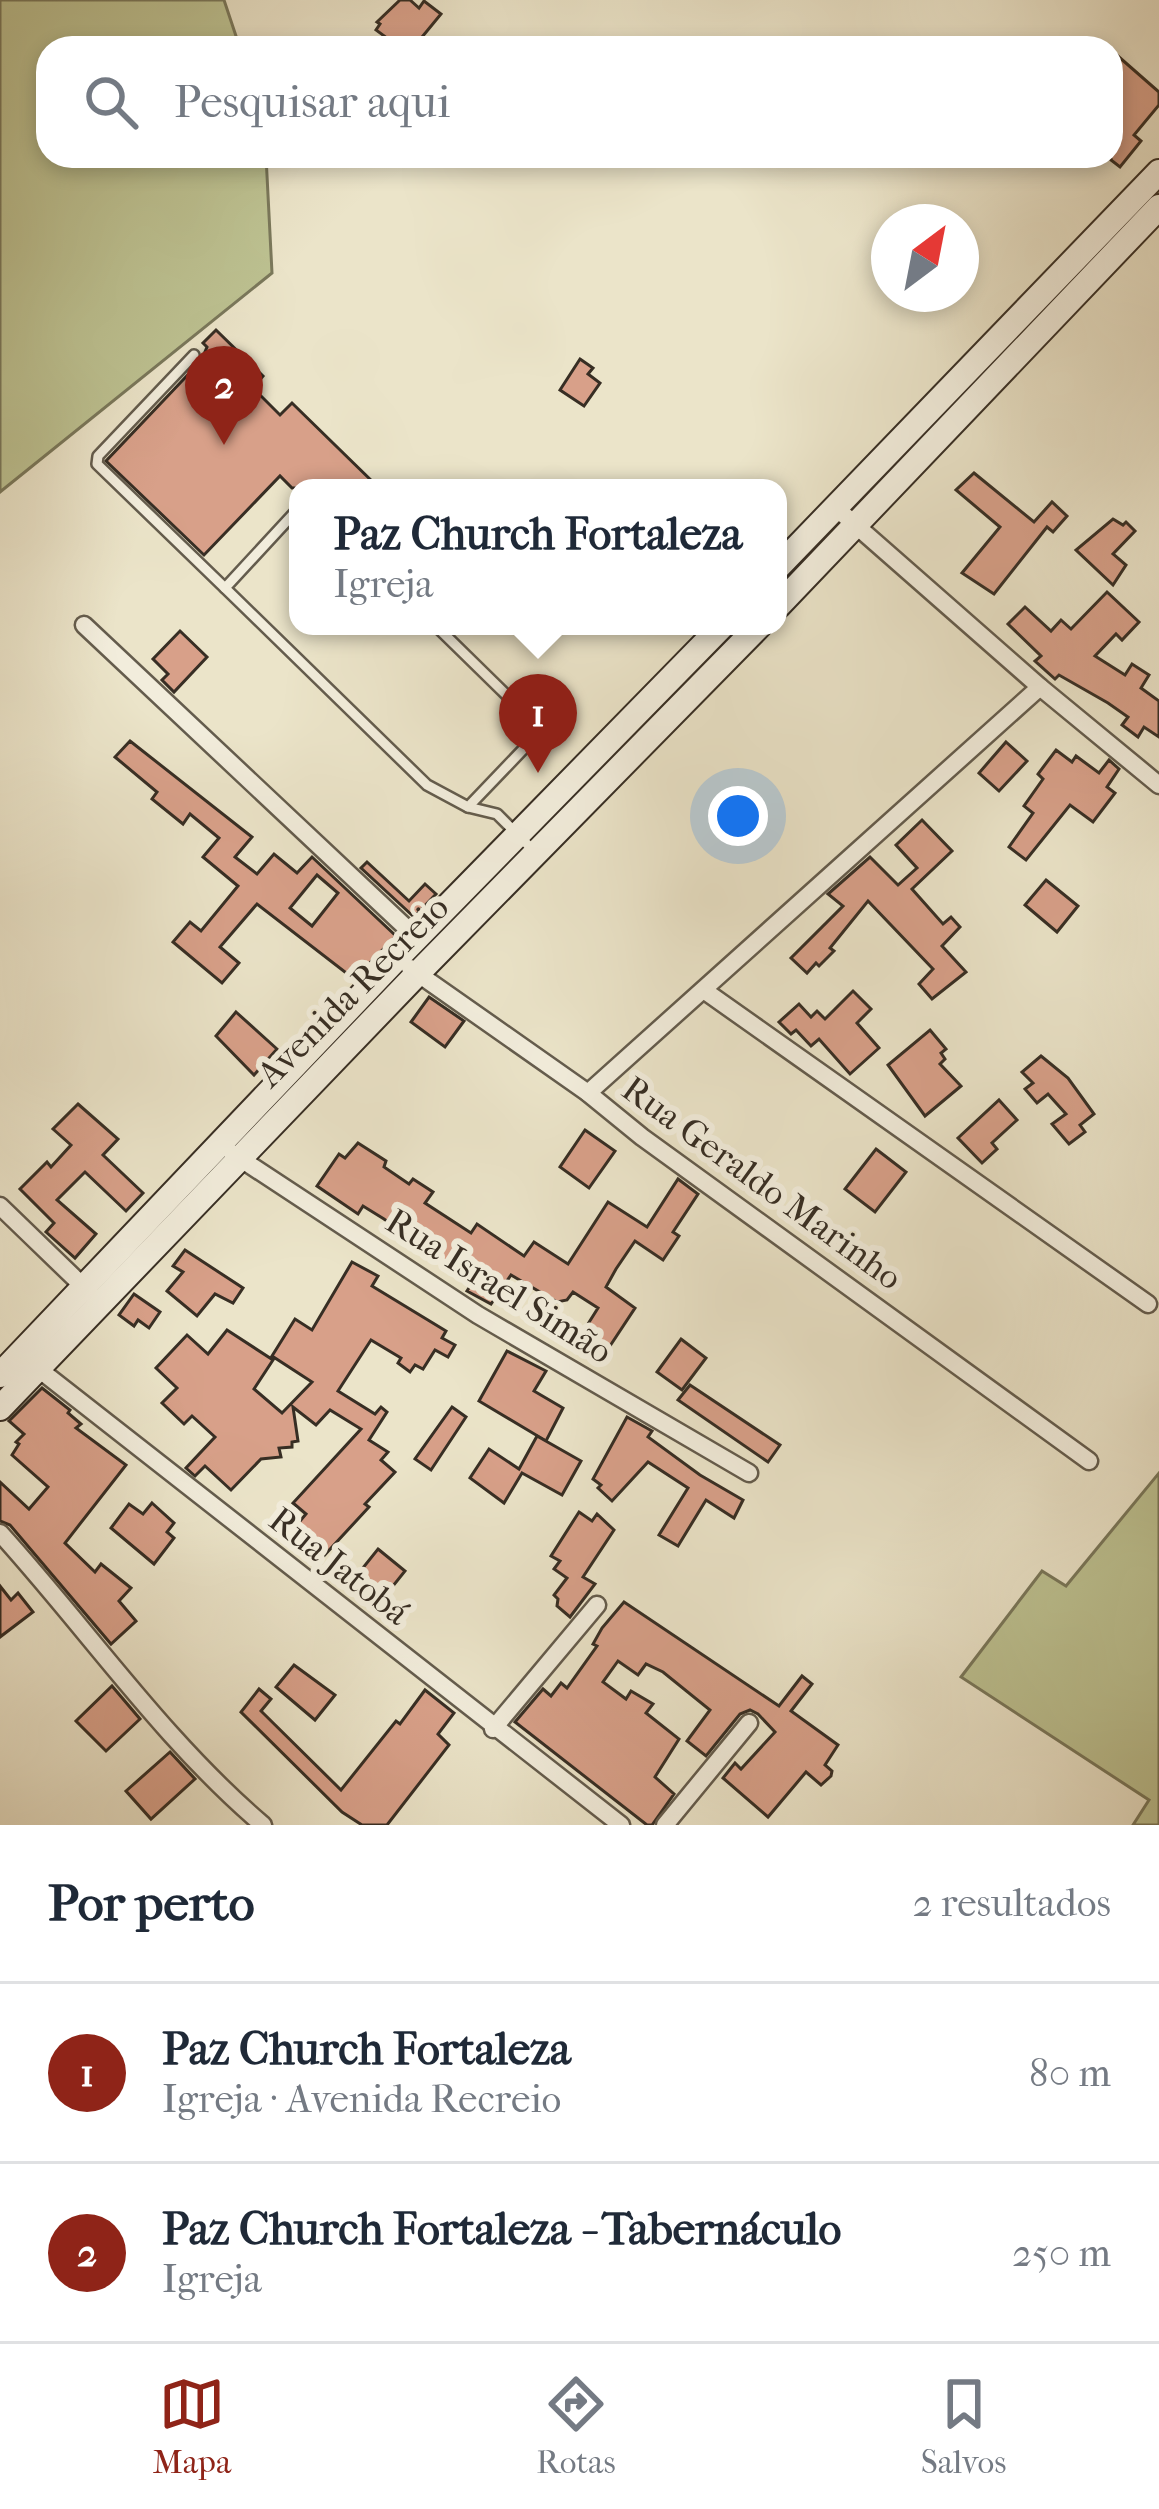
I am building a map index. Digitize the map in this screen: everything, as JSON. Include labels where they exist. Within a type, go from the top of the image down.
[{"type":"main road","points":[[787,559],[1159,172]]},
{"type":"main road","points":[[787,597],[1159,207]]},
{"type":"main road","name":"Avenida Recreio","points":[[620,751],[715,635]]},
{"type":"main road","name":"Avenida Recreio","points":[[0,1408],[30,1361],[407,966],[620,751],[749,635]]},
{"type":"main road","name":"Avenida Recreio","points":[[407,966],[416,938],[528,844]]},
{"type":"main road","name":"Avenida Recreio","points":[[0,1376],[30,1361]]},
{"type":"street","points":[[836,507],[1159,785]]},
{"type":"street","points":[[84,625],[416,938]]},
{"type":"street","points":[[588,1093],[1040,687]]},
{"type":"street","name":"Rua Geraldo Marinho","points":[[407,966],[1089,1461]]},
{"type":"street","points":[[705,991],[1148,1304]]},
{"type":"street","name":"Rua Israel Simão","points":[[230,1152],[478,1315],[749,1474]]},
{"type":"street","points":[[0,1206],[92,1295]]},
{"type":"street","name":"Rua Jatobá","points":[[30,1361],[621,1825]]},
{"type":"street","points":[[0,1532],[151,1712],[221,1788],[263,1825]]},
{"type":"street","points":[[494,1729],[597,1605]]},
{"type":"street","points":[[665,1825],[749,1723]]},
{"type":"lane","points":[[194,355],[98,456],[97,464],[398,760],[440,794],[496,814],[528,844]]},
{"type":"lane","points":[[225,588],[289,519]]},
{"type":"lane","points":[[445,635],[539,730],[468,807]]},
{"type":"green space","points":[[0,0],[224,0],[236,36],[36,36],[36,168],[267,168],[272,273],[0,492]]},
{"type":"green space","points":[[1159,1473],[1159,1825],[1133,1825],[1149,1800],[961,1677],[1042,1571],[1066,1586]]},
{"type":"building","points":[[400,0],[410,0],[419,8],[424,1],[441,14],[423,36],[384,36],[376,30],[377,22]]},
{"type":"building","points":[[1123,60],[1159,92],[1159,105],[1134,135],[1141,141],[1123,163]]},
{"type":"building","points":[[216,330],[263,376],[253,388],[280,415],[292,403],[370,479],[289,479],[289,485],[280,476],[204,555],[106,461],[201,361],[207,347],[203,343]]},
{"type":"building","points":[[580,359],[593,368],[588,374],[600,383],[584,406],[560,390]]},
{"type":"building","points":[[974,473],[1034,522],[1052,502],[1067,516],[1053,532],[1047,527],[994,594],[962,573],[1000,527],[956,490]]},
{"type":"building","points":[[1113,519],[1135,531],[1113,554],[1126,565],[1113,585],[1076,550]]},
{"type":"building","points":[[1107,592],[1139,622],[1122,640],[1116,634],[1095,656],[1125,675],[1132,664],[1149,675],[1141,688],[1159,701],[1159,737],[1144,727],[1138,737],[1122,725],[1128,717],[1108,703],[1059,675],[1055,679],[1035,661],[1041,656],[1008,624],[1025,607],[1051,631],[1061,620],[1071,629]]},
{"type":"building","points":[[180,631],[207,657],[174,692],[162,680],[168,674],[153,659]]},
{"type":"building","points":[[130,741],[252,837],[235,857],[257,874],[274,854],[297,873],[312,857],[396,936],[354,979],[257,904],[220,947],[239,963],[222,983],[173,942],[190,922],[201,931],[238,886],[203,857],[219,838],[190,814],[183,824],[152,799],[157,792],[115,757]],"holes":[[[317,875],[338,893],[312,926],[290,908]]]},
{"type":"building","points":[[1006,742],[1027,761],[999,791],[979,773]]},
{"type":"building","points":[[1056,750],[1072,762],[1076,756],[1099,773],[1109,760],[1119,769],[1107,787],[1115,793],[1093,822],[1070,805],[1026,860],[1009,847],[1033,813],[1024,806],[1043,779],[1038,774]]},
{"type":"building","points":[[922,820],[952,851],[912,889],[943,924],[951,917],[960,927],[942,946],[966,972],[932,999],[919,984],[933,969],[868,901],[830,948],[834,951],[807,973],[791,958],[843,906],[828,894],[870,857],[898,885],[917,868],[896,845]]},
{"type":"building","points":[[367,862],[409,901],[425,884],[436,894],[414,917],[361,868]]},
{"type":"building","points":[[1046,880],[1078,906],[1057,932],[1025,905]]},
{"type":"building","points":[[853,991],[871,1009],[857,1023],[879,1048],[850,1074],[819,1039],[811,1046],[796,1030],[791,1034],[779,1022],[799,1004],[811,1017],[817,1011],[825,1019]]},
{"type":"building","points":[[429,997],[464,1021],[445,1047],[411,1022]]},
{"type":"building","points":[[236,1012],[277,1049],[254,1075],[216,1036]]},
{"type":"building","points":[[930,1030],[946,1049],[940,1064],[961,1086],[925,1116],[888,1065]]},
{"type":"building","points":[[1041,1056],[1068,1078],[1094,1114],[1080,1125],[1085,1132],[1069,1144],[1052,1124],[1066,1114],[1048,1094],[1037,1103],[1025,1089],[1033,1083],[1022,1072]]},
{"type":"building","points":[[999,1100],[1017,1120],[992,1143],[997,1149],[982,1163],[958,1138]]},
{"type":"building","points":[[78,1104],[118,1139],[103,1155],[143,1193],[126,1211],[85,1172],[57,1200],[96,1234],[75,1258],[46,1232],[54,1223],[20,1189],[71,1145],[53,1129]]},
{"type":"building","points":[[585,1130],[615,1151],[589,1188],[560,1167]]},
{"type":"building","points":[[358,1143],[409,1184],[413,1179],[433,1192],[425,1203],[471,1233],[477,1224],[524,1256],[534,1242],[568,1264],[608,1202],[647,1227],[678,1179],[698,1194],[673,1232],[679,1236],[663,1260],[635,1241],[616,1269],[606,1287],[635,1308],[606,1352],[581,1335],[598,1308],[573,1292],[567,1300],[557,1302],[511,1275],[491,1304],[467,1291],[476,1277],[450,1261],[446,1267],[417,1246],[414,1250],[394,1236],[399,1230],[384,1219],[363,1206],[358,1214],[317,1186],[339,1154],[345,1158]]},
{"type":"building","points":[[876,1149],[906,1172],[875,1212],[845,1189]]},
{"type":"building","points":[[185,1250],[243,1288],[233,1303],[215,1294],[197,1316],[167,1291],[183,1272],[173,1266]]},
{"type":"building","points":[[352,1262],[378,1276],[372,1286],[446,1331],[442,1338],[455,1345],[448,1357],[435,1350],[423,1369],[415,1365],[410,1372],[398,1363],[401,1358],[371,1340],[338,1391],[375,1414],[381,1407],[387,1412],[369,1440],[388,1452],[381,1460],[395,1472],[320,1560],[300,1548],[304,1544],[290,1533],[306,1514],[293,1503],[361,1429],[330,1410],[316,1425],[293,1407],[298,1441],[279,1448],[281,1457],[261,1459],[231,1490],[205,1466],[195,1476],[186,1468],[215,1437],[192,1416],[184,1424],[162,1403],[177,1388],[156,1368],[187,1335],[208,1354],[227,1330],[273,1360],[254,1389],[282,1413],[312,1382],[272,1356],[295,1319],[312,1330]]},
{"type":"building","points":[[134,1294],[160,1312],[149,1328],[138,1320],[134,1326],[119,1315]]},
{"type":"building","points":[[681,1339],[706,1358],[682,1390],[657,1372]]},
{"type":"building","points":[[507,1351],[546,1371],[534,1391],[563,1408],[546,1441],[479,1401]]},
{"type":"building","points":[[690,1385],[780,1445],[768,1462],[678,1400]]},
{"type":"building","points":[[42,1388],[70,1410],[81,1424],[76,1428],[126,1465],[65,1543],[95,1572],[101,1564],[131,1588],[119,1601],[136,1621],[111,1644],[10,1525],[0,1521],[0,1482],[29,1509],[48,1487],[12,1455],[24,1434],[9,1421]]},
{"type":"building","points":[[452,1407],[466,1417],[431,1470],[415,1459]]},
{"type":"building","points":[[627,1417],[652,1431],[648,1437],[700,1475],[743,1500],[734,1518],[706,1500],[678,1546],[659,1535],[688,1488],[648,1462],[612,1501],[598,1488],[601,1485],[593,1479]]},
{"type":"building","points":[[537,1436],[581,1461],[562,1495],[522,1473],[504,1503],[470,1478],[489,1449],[519,1469]]},
{"type":"building","points":[[152,1503],[174,1523],[167,1532],[174,1538],[154,1564],[111,1528],[129,1504],[143,1514]]},
{"type":"building","points":[[579,1512],[592,1521],[597,1514],[614,1530],[583,1577],[595,1584],[570,1617],[557,1606],[554,1595],[567,1578],[554,1569],[560,1561],[551,1556]]},
{"type":"building","points":[[378,1549],[405,1571],[381,1601],[354,1579]]},
{"type":"building","points":[[0,1586],[11,1600],[18,1593],[33,1612],[0,1637]]},
{"type":"building","points":[[624,1602],[779,1706],[802,1676],[812,1684],[791,1711],[838,1745],[825,1765],[831,1776],[821,1785],[806,1772],[768,1817],[723,1778],[735,1763],[741,1769],[775,1732],[758,1714],[750,1710],[740,1714],[706,1756],[687,1741],[710,1710],[663,1672],[646,1664],[638,1675],[618,1661],[603,1682],[626,1699],[631,1691],[653,1704],[646,1713],[679,1739],[655,1777],[674,1794],[652,1825],[647,1825],[515,1722],[543,1689],[551,1696],[561,1683],[567,1688],[597,1646],[593,1644],[602,1628]]},
{"type":"building","points":[[294,1665],[335,1695],[315,1720],[276,1687]]},
{"type":"building","points":[[112,1686],[140,1719],[106,1751],[76,1721]]},
{"type":"building","points":[[259,1689],[271,1699],[261,1711],[341,1790],[425,1690],[454,1713],[438,1734],[449,1745],[387,1825],[362,1825],[342,1812],[241,1712]]},
{"type":"building","points":[[170,1752],[195,1779],[151,1819],[126,1791]]},
{"type":"place","name":"Paz Church Fortaleza - Tabernáculo","points":[[224,445]]},
{"type":"place","name":"Paz Church Fortaleza","points":[[538,773]]}]
